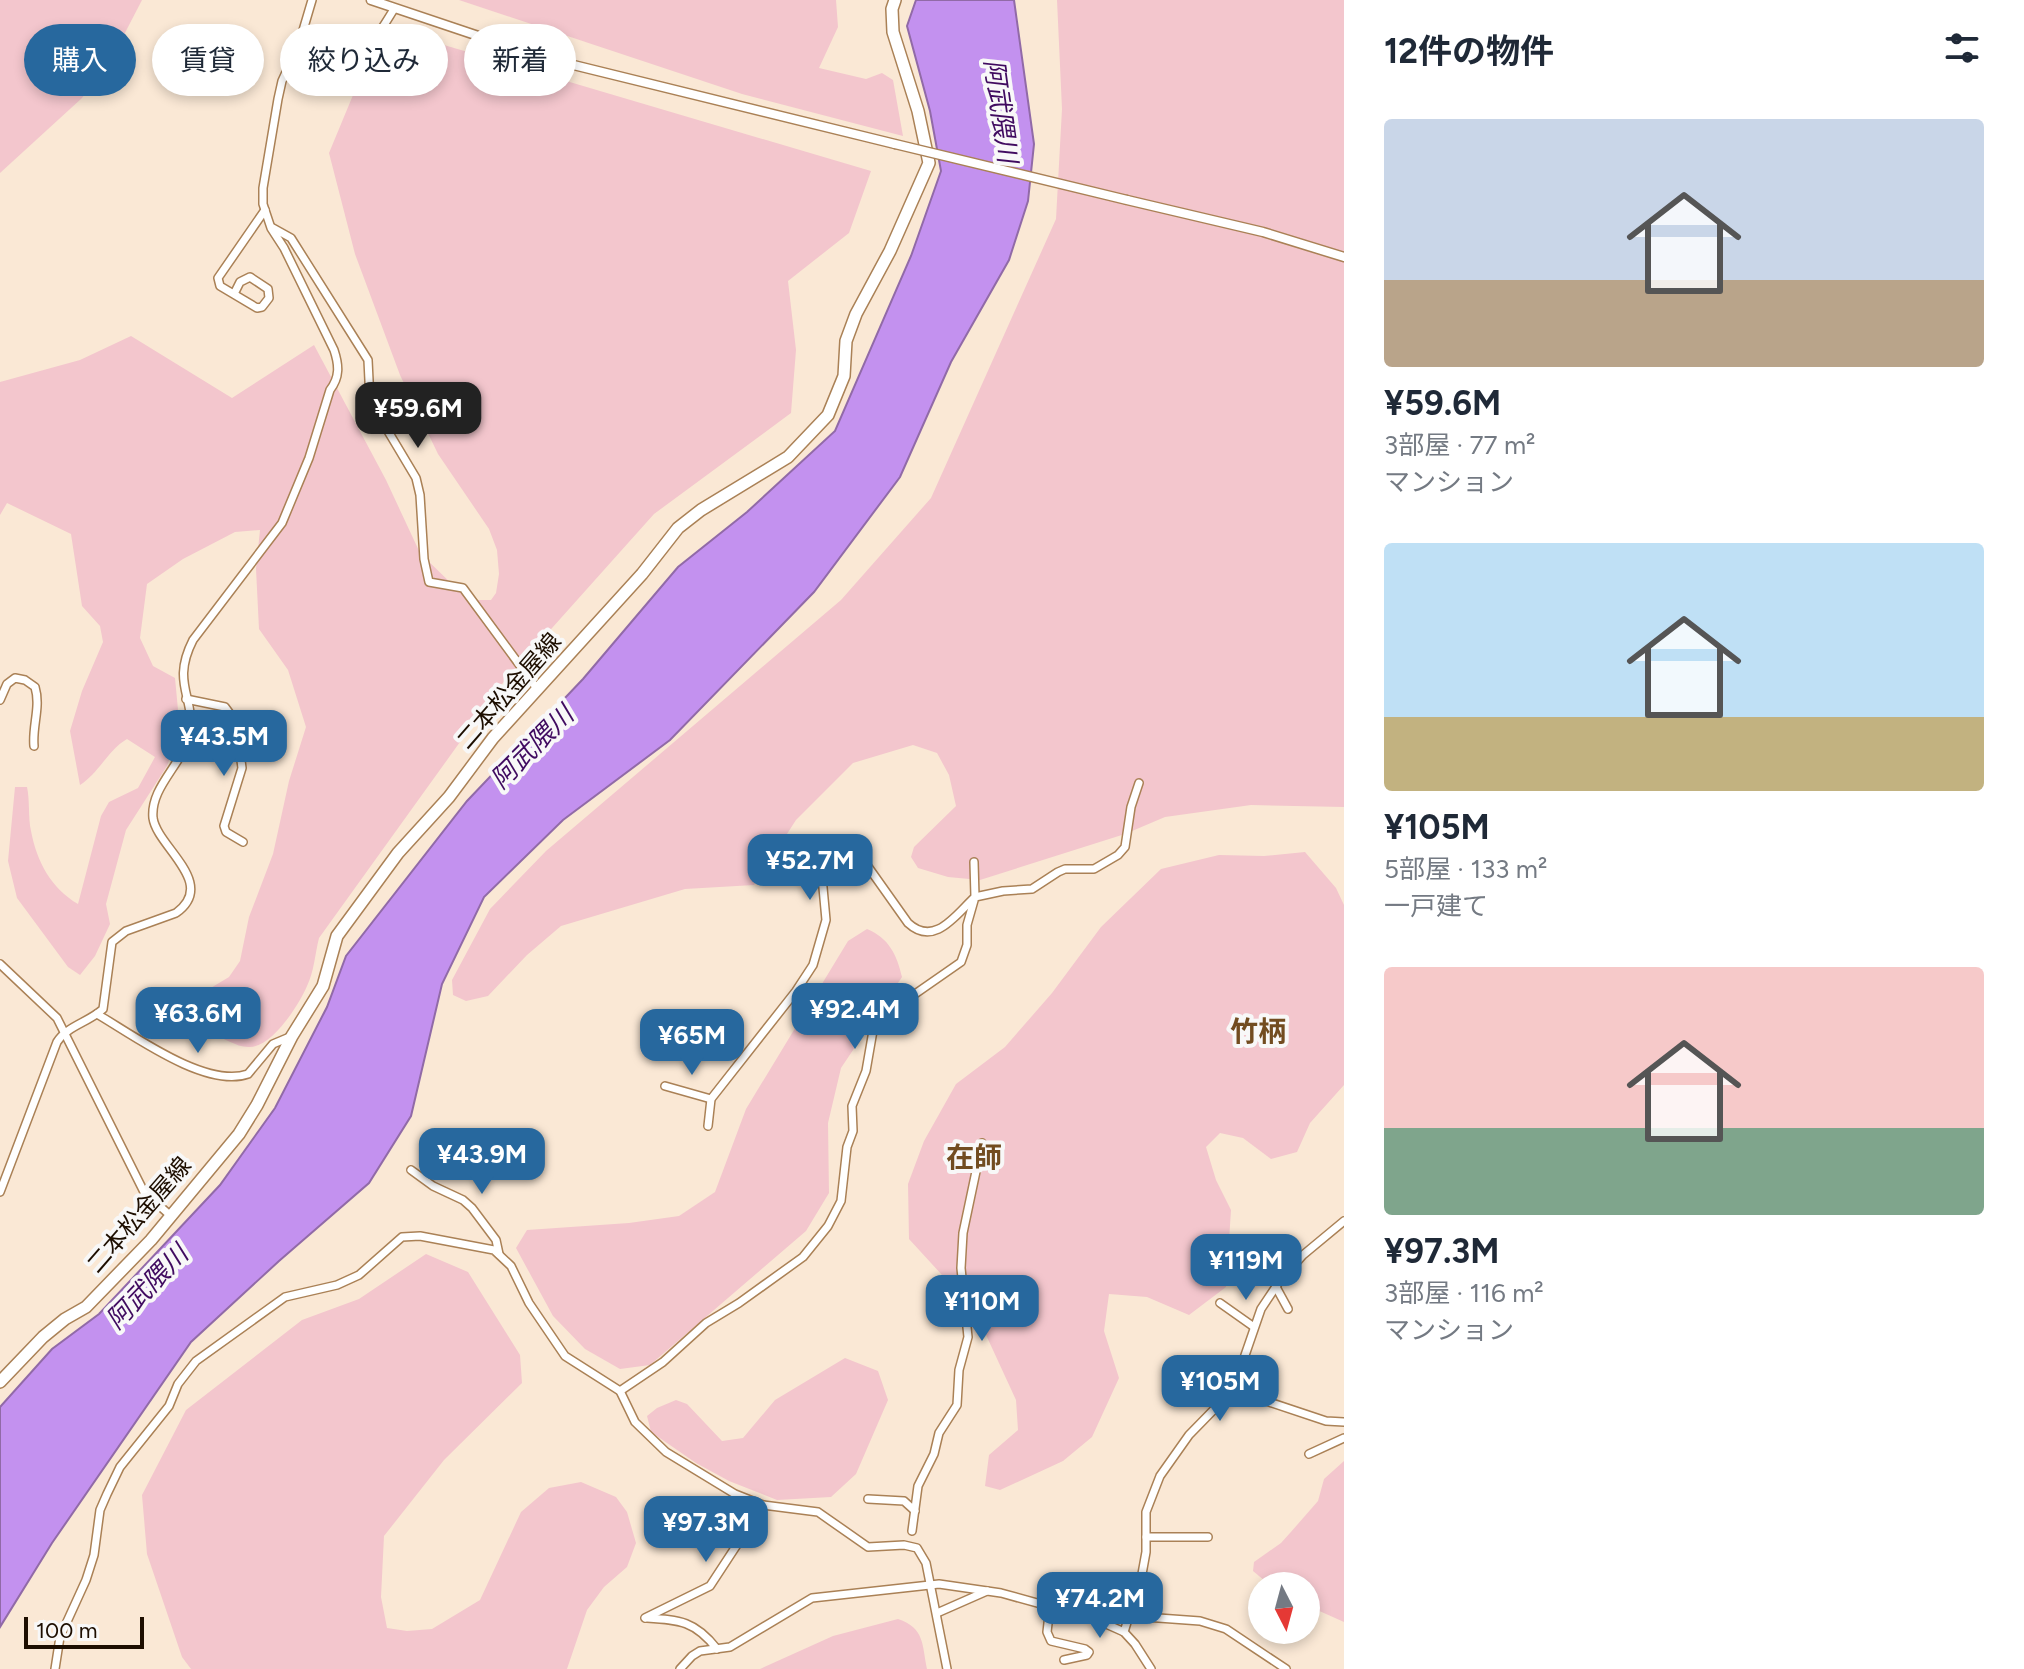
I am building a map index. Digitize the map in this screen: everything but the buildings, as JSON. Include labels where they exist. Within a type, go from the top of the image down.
[{"type":"main road","name":"二本松金屋線","points":[[0,1382],[43,1337],[86,1307],[172,1217],[239,1134],[323,986],[337,936],[398,853],[449,797],[493,738],[642,574],[678,528],[701,510],[788,457],[828,415],[844,376],[846,341],[856,314],[890,251],[929,163],[918,111],[893,32],[892,9],[895,0]]},
{"type":"street","points":[[305,24],[312,0]]},
{"type":"street","points":[[371,0],[541,57],[1263,232],[1344,257]]},
{"type":"street","points":[[384,24],[394,9]]},
{"type":"street","points":[[0,1192],[50,1056],[66,1032],[103,1009],[112,942],[126,931],[176,913],[189,898],[188,878],[157,830],[153,813],[156,797],[184,752],[189,738],[190,724],[182,681],[183,661],[193,640],[282,523],[309,458],[330,390],[337,382],[334,350],[271,228],[265,210],[263,188],[280,90]]},
{"type":"street","points":[[234,294],[240,282],[250,277],[269,292],[269,298],[262,307],[257,308],[220,286],[218,278],[265,210]]},
{"type":"street","points":[[271,228],[291,238],[368,360],[370,401],[416,478],[429,582],[463,588],[538,690]]},
{"type":"street","points":[[0,700],[7,684],[15,678],[35,687],[38,711],[34,746]]},
{"type":"street","points":[[186,699],[225,707],[236,722],[242,776],[224,826],[226,832],[243,842]]},
{"type":"street","points":[[708,1126],[711,1099],[813,965],[826,920],[821,866],[824,856],[864,861],[915,930],[926,932],[950,924],[975,897],[1032,889],[1065,869],[1094,869],[1118,855],[1125,847],[1131,807],[1139,783]]},
{"type":"street","points":[[620,1391],[663,1362],[706,1323],[803,1257],[828,1226],[841,1201],[847,1147],[853,1131],[852,1106],[866,1071],[874,1025],[887,1012],[961,962],[975,897],[974,862]]},
{"type":"street","points":[[0,964],[48,1007],[66,1032],[144,1192],[172,1217]]},
{"type":"street","points":[[97,1014],[195,1071],[220,1075],[248,1074],[273,1044],[292,1036]]},
{"type":"street","points":[[665,1086],[711,1099]]},
{"type":"street","points":[[912,1531],[918,1486],[934,1454],[939,1433],[957,1405],[959,1370],[968,1337],[961,1268],[963,1233],[982,1143]]},
{"type":"street","points":[[411,1170],[472,1208],[496,1240],[499,1254]]},
{"type":"street","points":[[1124,1632],[1142,1574],[1146,1512],[1160,1476],[1189,1435],[1233,1390],[1261,1309],[1276,1287],[1303,1255],[1344,1221]]},
{"type":"street","points":[[55,1669],[60,1637],[94,1555],[100,1510],[107,1494],[120,1467],[169,1406],[178,1384],[196,1361],[285,1297],[337,1285],[359,1275],[402,1237],[420,1236],[494,1250],[499,1254],[511,1266],[529,1303],[565,1356],[620,1391],[635,1422],[666,1452],[735,1494],[763,1505],[818,1512],[868,1547],[912,1546],[923,1555],[947,1669]]},
{"type":"street","points":[[1276,1287],[1288,1309]]},
{"type":"street","points":[[1220,1303],[1254,1327]]},
{"type":"street","points":[[1233,1390],[1326,1421],[1344,1422]]},
{"type":"street","points":[[1309,1454],[1344,1438]]},
{"type":"street","points":[[1153,1490],[1163,1495]]},
{"type":"street","points":[[868,1499],[904,1501],[915,1511]]},
{"type":"street","points":[[717,1649],[690,1623],[645,1618],[710,1586],[763,1505]]},
{"type":"street","points":[[1146,1537],[1208,1537]]},
{"type":"street","points":[[680,1669],[700,1651],[730,1647],[812,1598],[930,1584],[989,1590],[1095,1619],[1124,1632],[1151,1669]]},
{"type":"street","points":[[937,1613],[989,1590]]},
{"type":"street","points":[[1050,1606],[1047,1632],[1051,1641],[1089,1652],[1064,1660]]},
{"type":"street","points":[[1131,1616],[1200,1621],[1226,1629],[1286,1669]]},
{"type":"shaded area","points":[[0,0],[142,0],[130,24],[24,24],[24,96],[84,96],[0,173]]},
{"type":"shaded area","points":[[459,0],[836,0],[838,27],[819,68],[866,79],[882,73],[893,80],[903,136],[742,94],[576,39],[576,24],[531,24]]},
{"type":"shaded area","points":[[1057,0],[1344,0],[1344,807],[1251,805],[1165,817],[1125,834],[980,880],[948,877],[918,868],[911,857],[914,847],[956,806],[949,775],[937,753],[913,745],[853,763],[796,820],[754,885],[685,889],[561,926],[527,955],[488,996],[466,1001],[453,995],[452,980],[490,909],[546,851],[841,600],[931,498],[1056,219],[1062,109]]},
{"type":"shaded area","points":[[448,46],[464,51],[464,96],[576,96],[576,84],[871,171],[849,233],[788,281],[796,350],[791,413],[654,514],[501,685],[319,938],[309,981],[291,1014],[267,1040],[245,1047],[180,1025],[156,1007],[166,995],[209,989],[229,977],[240,961],[249,917],[273,854],[289,781],[306,727],[288,670],[259,629],[256,569],[260,530],[235,532],[183,559],[147,584],[140,638],[153,666],[175,678],[180,731],[167,766],[126,830],[106,904],[110,924],[95,956],[80,975],[68,967],[17,898],[8,861],[15,787],[27,787],[31,831],[41,864],[60,890],[78,904],[101,816],[109,802],[138,788],[155,757],[127,739],[80,785],[70,731],[82,691],[103,642],[100,626],[82,606],[71,534],[7,503],[0,515],[0,382],[80,360],[131,336],[232,398],[314,345],[386,480],[420,553],[459,591],[478,600],[491,600],[496,593],[499,574],[497,550],[489,529],[438,454],[400,375],[355,254],[329,153],[353,96],[448,96]]},
{"type":"shaded area","points":[[1305,852],[1336,888],[1344,905],[1344,1085],[1310,1123],[1297,1152],[1271,1159],[1243,1138],[1220,1133],[1206,1147],[1216,1180],[1231,1210],[1226,1287],[1189,1315],[1147,1297],[1109,1294],[1104,1331],[1119,1378],[1092,1437],[1063,1461],[1000,1490],[985,1486],[989,1455],[1018,1430],[1016,1400],[975,1311],[909,1239],[908,1184],[924,1141],[956,1084],[1005,1047],[1052,993],[1101,927],[1161,869],[1219,855],[1264,856]]},
{"type":"shaded area","points":[[867,929],[881,937],[891,948],[902,977],[841,1068],[828,1123],[829,1193],[806,1231],[650,1365],[620,1369],[585,1349],[553,1316],[516,1248],[527,1230],[679,1216],[715,1192],[746,1109],[848,941]]},
{"type":"shaded area","points":[[426,1254],[468,1272],[520,1355],[522,1383],[444,1460],[384,1536],[381,1597],[387,1628],[407,1631],[432,1629],[480,1600],[521,1512],[549,1488],[581,1482],[616,1497],[627,1512],[636,1543],[627,1567],[604,1587],[587,1610],[567,1669],[191,1669],[182,1657],[147,1554],[142,1495],[186,1410],[302,1320],[359,1299]]},
{"type":"shaded area","points":[[845,1358],[878,1371],[888,1400],[856,1474],[831,1497],[777,1500],[729,1481],[651,1432],[647,1416],[676,1400],[687,1404],[722,1441],[743,1438],[775,1400]]},
{"type":"shaded area","points":[[1344,1461],[1344,1622],[1320,1611],[1320,1572],[1253,1571],[1254,1562],[1281,1543],[1318,1501],[1324,1479]]},
{"type":"shaded area","points":[[898,1619],[918,1632],[927,1669],[760,1669],[833,1636]]},
{"type":"water","name":"阿武隈川","points":[[916,0],[1014,0],[1034,144],[1028,201],[1009,260],[951,362],[900,477],[814,592],[670,740],[563,820],[484,897],[442,984],[411,1116],[369,1183],[191,1342],[52,1543],[0,1627],[0,1407],[52,1349],[99,1314],[220,1185],[275,1108],[327,1007],[346,956],[467,801],[583,679],[678,567],[747,512],[835,431],[911,256],[941,171],[930,111],[907,26]]},
{"type":"district","name":"竹柄","points":[[1258,1031]]},
{"type":"district","name":"在師","points":[[974,1157]]}]
